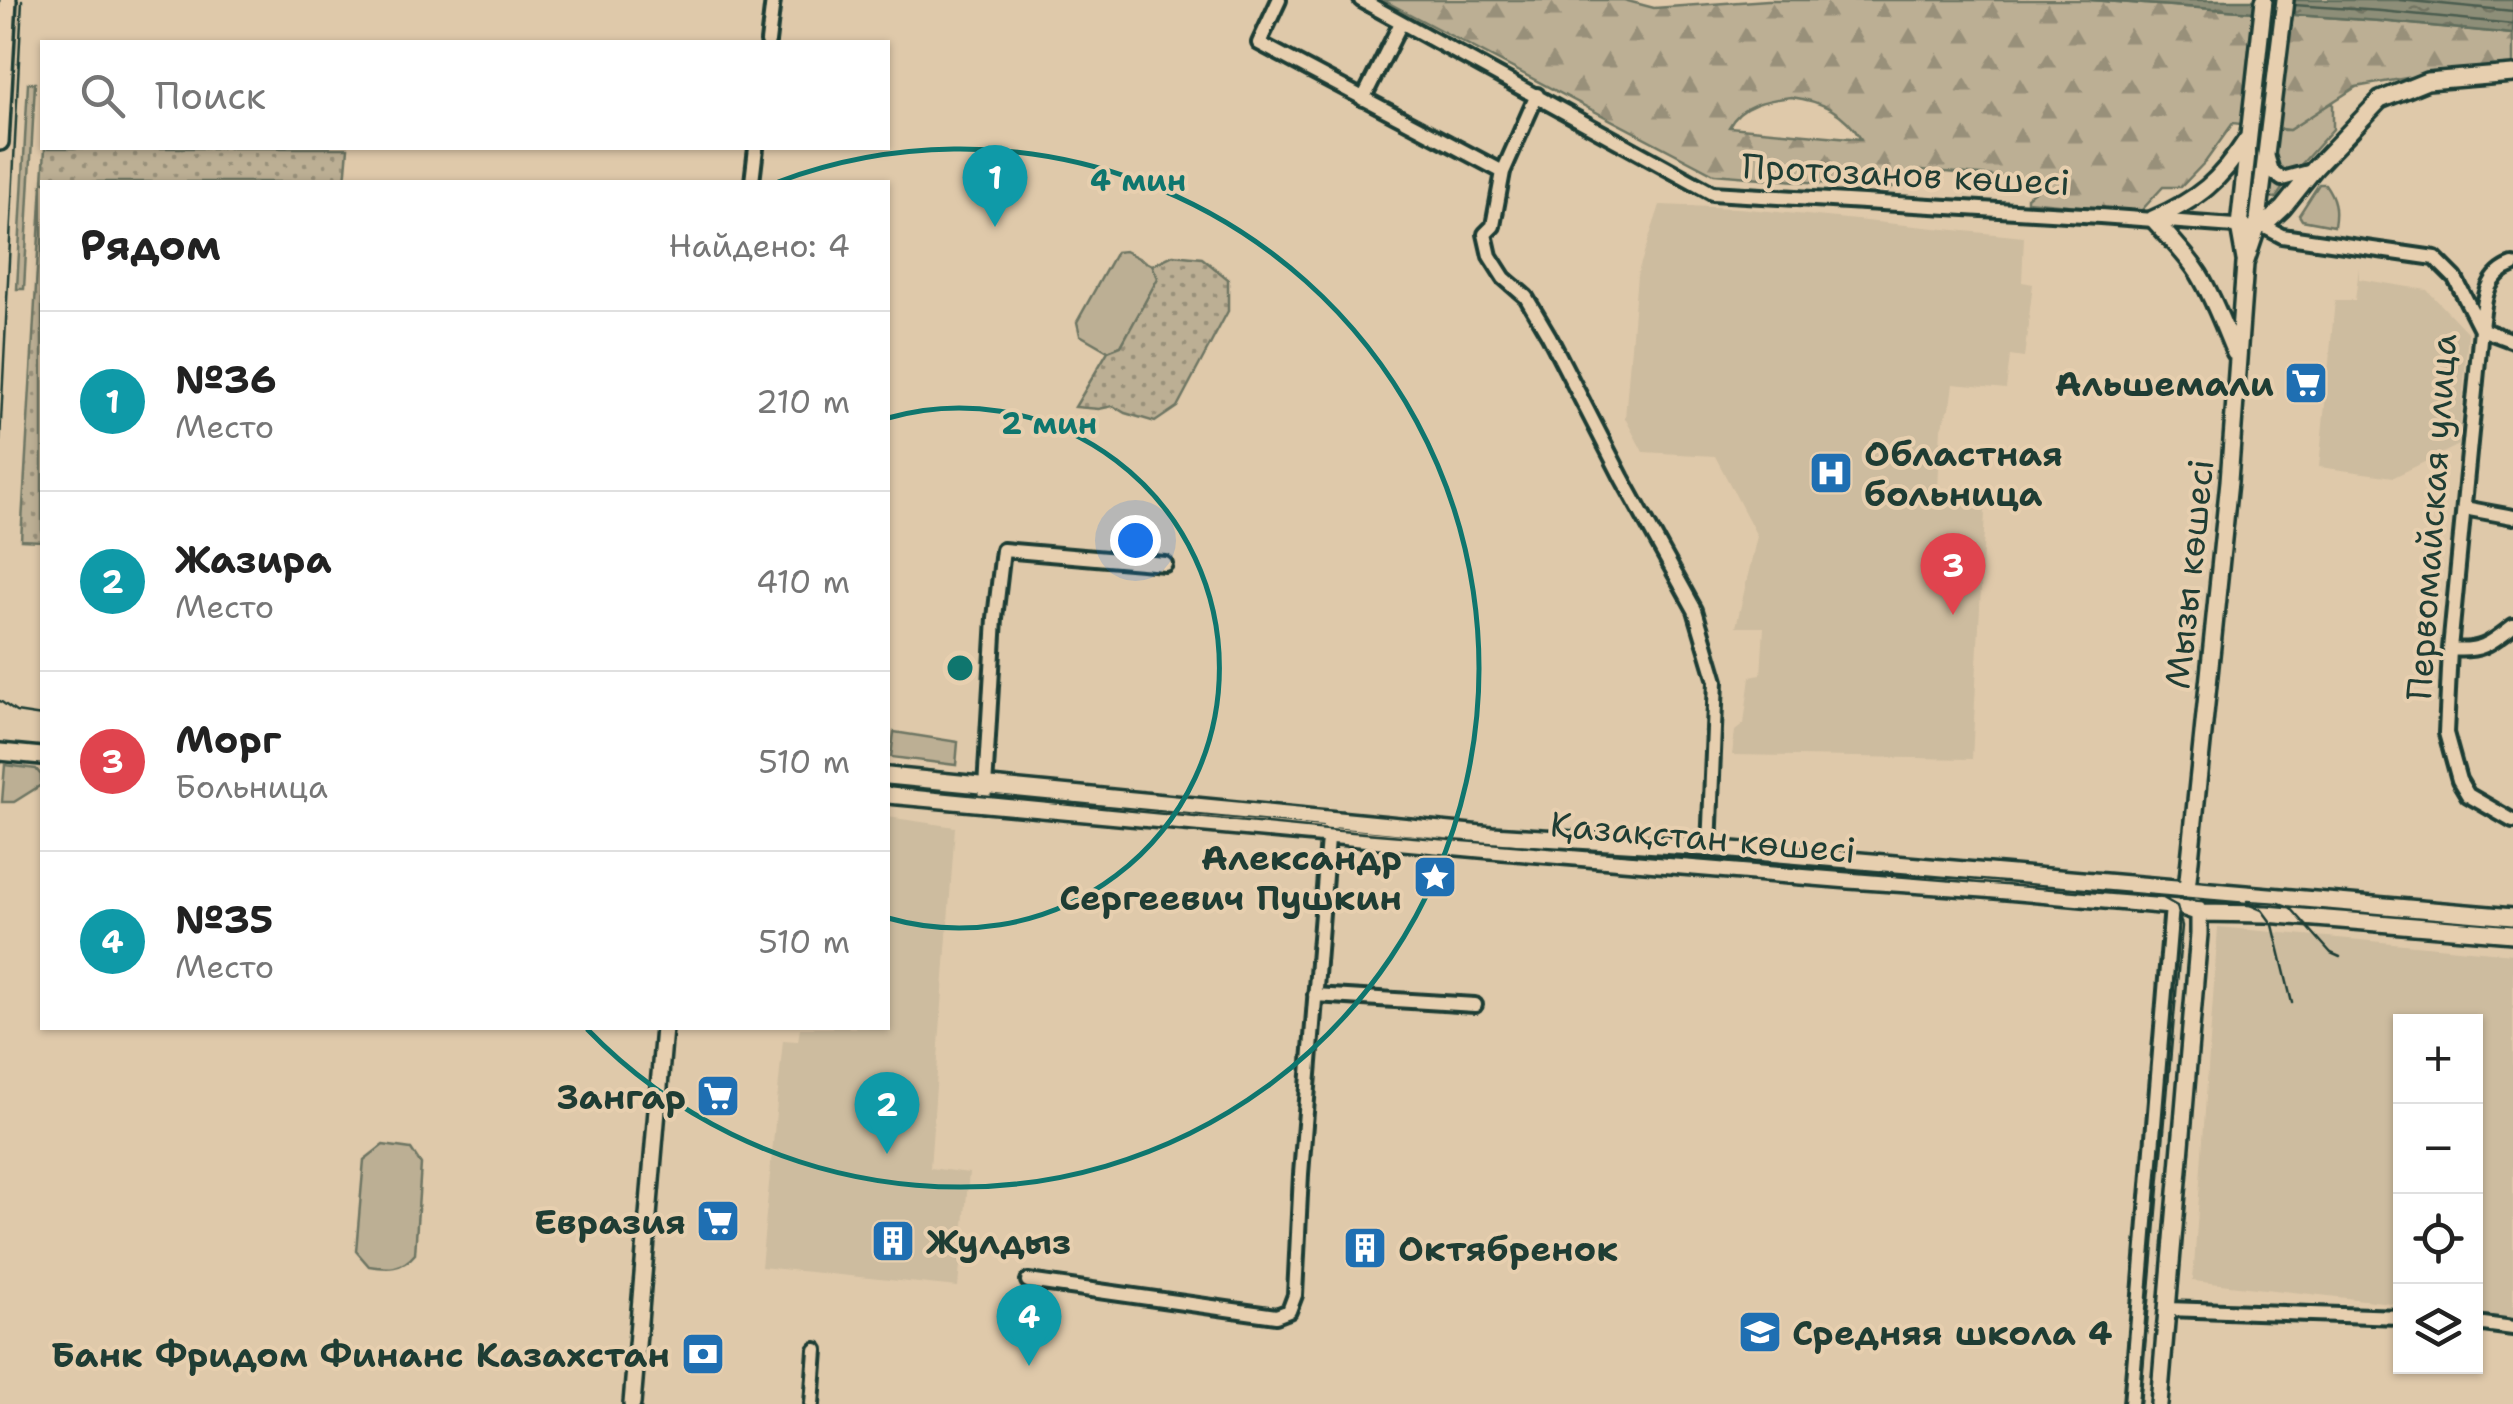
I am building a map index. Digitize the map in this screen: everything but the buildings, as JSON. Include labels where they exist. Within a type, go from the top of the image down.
[{"type":"main road","points":[[0,142],[8,0]]},
{"type":"main road","points":[[2245,264],[2239,226],[2264,0]]},
{"type":"main road","points":[[2245,264],[2260,227],[2285,0]]},
{"type":"main road","points":[[2260,227],[2283,208],[2312,171],[2380,100],[2426,81],[2513,74]]},
{"type":"main road","points":[[2237,358],[2198,274],[2153,219],[2184,204],[2218,180],[2248,137]]},
{"type":"main road","name":"Мызы көшесі","points":[[2187,889],[2229,481],[2245,264]]},
{"type":"main road","points":[[0,752],[40,756]]},
{"type":"main road","name":"Қазақстан көшесі","points":[[890,776],[1492,835],[1709,848],[1985,880],[2199,913],[2266,914],[2513,934]]},
{"type":"main road","name":"Қазақстан көшесі","points":[[890,795],[1708,868],[2154,886],[2513,916]]},
{"type":"main road","points":[[1218,826],[1221,807]]},
{"type":"main road","points":[[1708,868],[1709,848]]},
{"type":"main road","points":[[2154,886],[2179,873],[2190,858],[2199,876],[2220,892]]},
{"type":"main road","points":[[2159,1404],[2199,913],[2187,889]]},
{"type":"main road","points":[[2362,922],[2364,904]]},
{"type":"main road","points":[[632,1404],[664,1030]]},
{"type":"street","points":[[768,40],[772,0]]},
{"type":"street","points":[[1279,0],[1258,43],[1503,172]]},
{"type":"street","name":"Протозанов көшесі","points":[[1362,0],[1712,193],[2260,227]]},
{"type":"street","points":[[1363,99],[1401,23]]},
{"type":"street","points":[[1537,95],[1503,172],[1493,226],[1485,234],[1490,256],[1504,278],[1526,297],[1549,336],[1695,610],[1716,681],[1709,848]]},
{"type":"street","points":[[2267,145],[2272,171],[2282,179],[2312,171]]},
{"type":"street","points":[[752,180],[756,150]]},
{"type":"street","name":"Первомайская улица","points":[[2260,227],[2282,236],[2435,258],[2455,278],[2481,329],[2450,649],[2446,733],[2459,780],[2468,795],[2512,816]]},
{"type":"street","points":[[2513,266],[2504,268],[2486,288],[2481,329],[2513,340]]},
{"type":"street","points":[[2464,508],[2513,517]]},
{"type":"street","points":[[984,804],[994,618],[1003,550],[1165,564]]},
{"type":"street","points":[[2450,649],[2473,651],[2513,626]]},
{"type":"street","points":[[1028,1282],[1276,1316],[1290,1310],[1329,818]]},
{"type":"street","points":[[2130,1404],[2172,906]]},
{"type":"street","points":[[1315,995],[1475,1006]]},
{"type":"street","points":[[2167,1310],[2393,1318]]},
{"type":"street","points":[[2483,1324],[2513,1328]]},
{"type":"street","points":[[812,1404],[816,1350]]},
{"type":"shaded area","name":"Областная больница","points":[[1660,205],[1738,208],[2024,237],[2022,282],[2033,284],[2024,358],[2010,356],[2006,389],[1953,384],[1941,428],[1938,489],[1986,493],[1972,759],[1732,755],[1735,731],[1744,724],[1750,677],[1761,675],[1764,627],[1736,627],[1757,536],[1715,456],[1643,452],[1625,418],[1637,275]]},
{"type":"shaded area","name":"Альшемали","points":[[2359,268],[2359,279],[2427,290],[2468,333],[2459,445],[2394,477],[2319,467],[2335,300],[2355,300]]},
{"type":"shaded area","points":[[890,817],[955,827],[930,1168],[969,1173],[958,1287],[761,1267],[783,1040],[798,1041],[800,1030],[890,1030]]},
{"type":"shaded area","points":[[2218,927],[2513,954],[2513,1323],[2483,1319],[2483,1014],[2393,1014],[2393,1303],[2193,1281]]},
{"type":"green space","points":[[1383,0],[1624,0],[1654,8],[1768,0],[2090,0],[2513,34],[2513,67],[2452,70],[2356,87],[2289,130],[2233,123],[2206,161],[2181,187],[2163,187],[2140,212],[2027,201],[2037,189],[2038,180],[1922,170],[1890,189],[1714,174]],"holes":[[[1791,97],[1840,115],[1861,139],[1729,127],[1740,113],[1755,105]]]},
{"type":"green space","points":[[28,83],[35,83],[24,289],[17,289]]},
{"type":"green space","points":[[2333,101],[2333,129],[2276,198],[2267,197],[2277,130],[2289,130]]},
{"type":"green space","points":[[45,150],[348,150],[345,180],[43,180]]},
{"type":"green space","points":[[2319,184],[2325,184],[2333,199],[2334,226],[2302,220],[2299,215]]},
{"type":"green space","points":[[40,218],[40,541],[21,540]]},
{"type":"green space","points":[[1125,251],[1152,265],[1159,277],[1121,346],[1108,351],[1080,335],[1077,322],[1116,252]]},
{"type":"green space","points":[[1173,255],[1202,258],[1228,279],[1228,311],[1177,407],[1155,422],[1113,406],[1075,407],[1108,351],[1121,346],[1158,278],[1152,265]]},
{"type":"green space","points":[[894,732],[958,742],[956,765],[891,757]]},
{"type":"green space","points":[[5,765],[36,769],[40,786],[14,802],[2,802]]},
{"type":"green space","points":[[383,1145],[411,1149],[421,1164],[415,1254],[400,1266],[388,1268],[369,1266],[356,1251],[364,1160]]},
{"type":"water","points":[[2090,0],[2513,0],[2513,34],[2380,21]]},
{"type":"tram line","points":[[0,441],[22,0]]},
{"type":"tram line","points":[[0,701],[16,712],[40,716]]},
{"type":"tram line","points":[[890,787],[1328,830],[2250,905],[2262,910],[2273,925],[2292,1003]]},
{"type":"tram line","points":[[2140,1404],[2182,926],[2177,906],[2163,898]]},
{"type":"tram line","points":[[2247,901],[2290,907],[2331,953],[2340,957]]},
{"type":"place","name":"№36","points":[[995,227]]},
{"type":"place","name":"Альшемали","points":[[2306,383]]},
{"type":"place","name":"Областная больница","points":[[1831,473]]},
{"type":"place","name":"Морг","points":[[1953,615]]},
{"type":"place","name":"Александр Сергеевич Пушкин","points":[[1435,877]]},
{"type":"place","name":"Зангар","points":[[718,1096]]},
{"type":"place","name":"Жазира","points":[[887,1154]]},
{"type":"place","name":"Евразия","points":[[718,1221]]},
{"type":"place","name":"Жулдыз","points":[[893,1241]]},
{"type":"place","name":"Октябренок","points":[[1365,1248]]},
{"type":"place","name":"Средняя школа 4","points":[[1760,1332]]},
{"type":"place","name":"Банк Фридом Финанс Казахстан","points":[[703,1354]]},
{"type":"place","name":"№35","points":[[1029,1366]]}]
